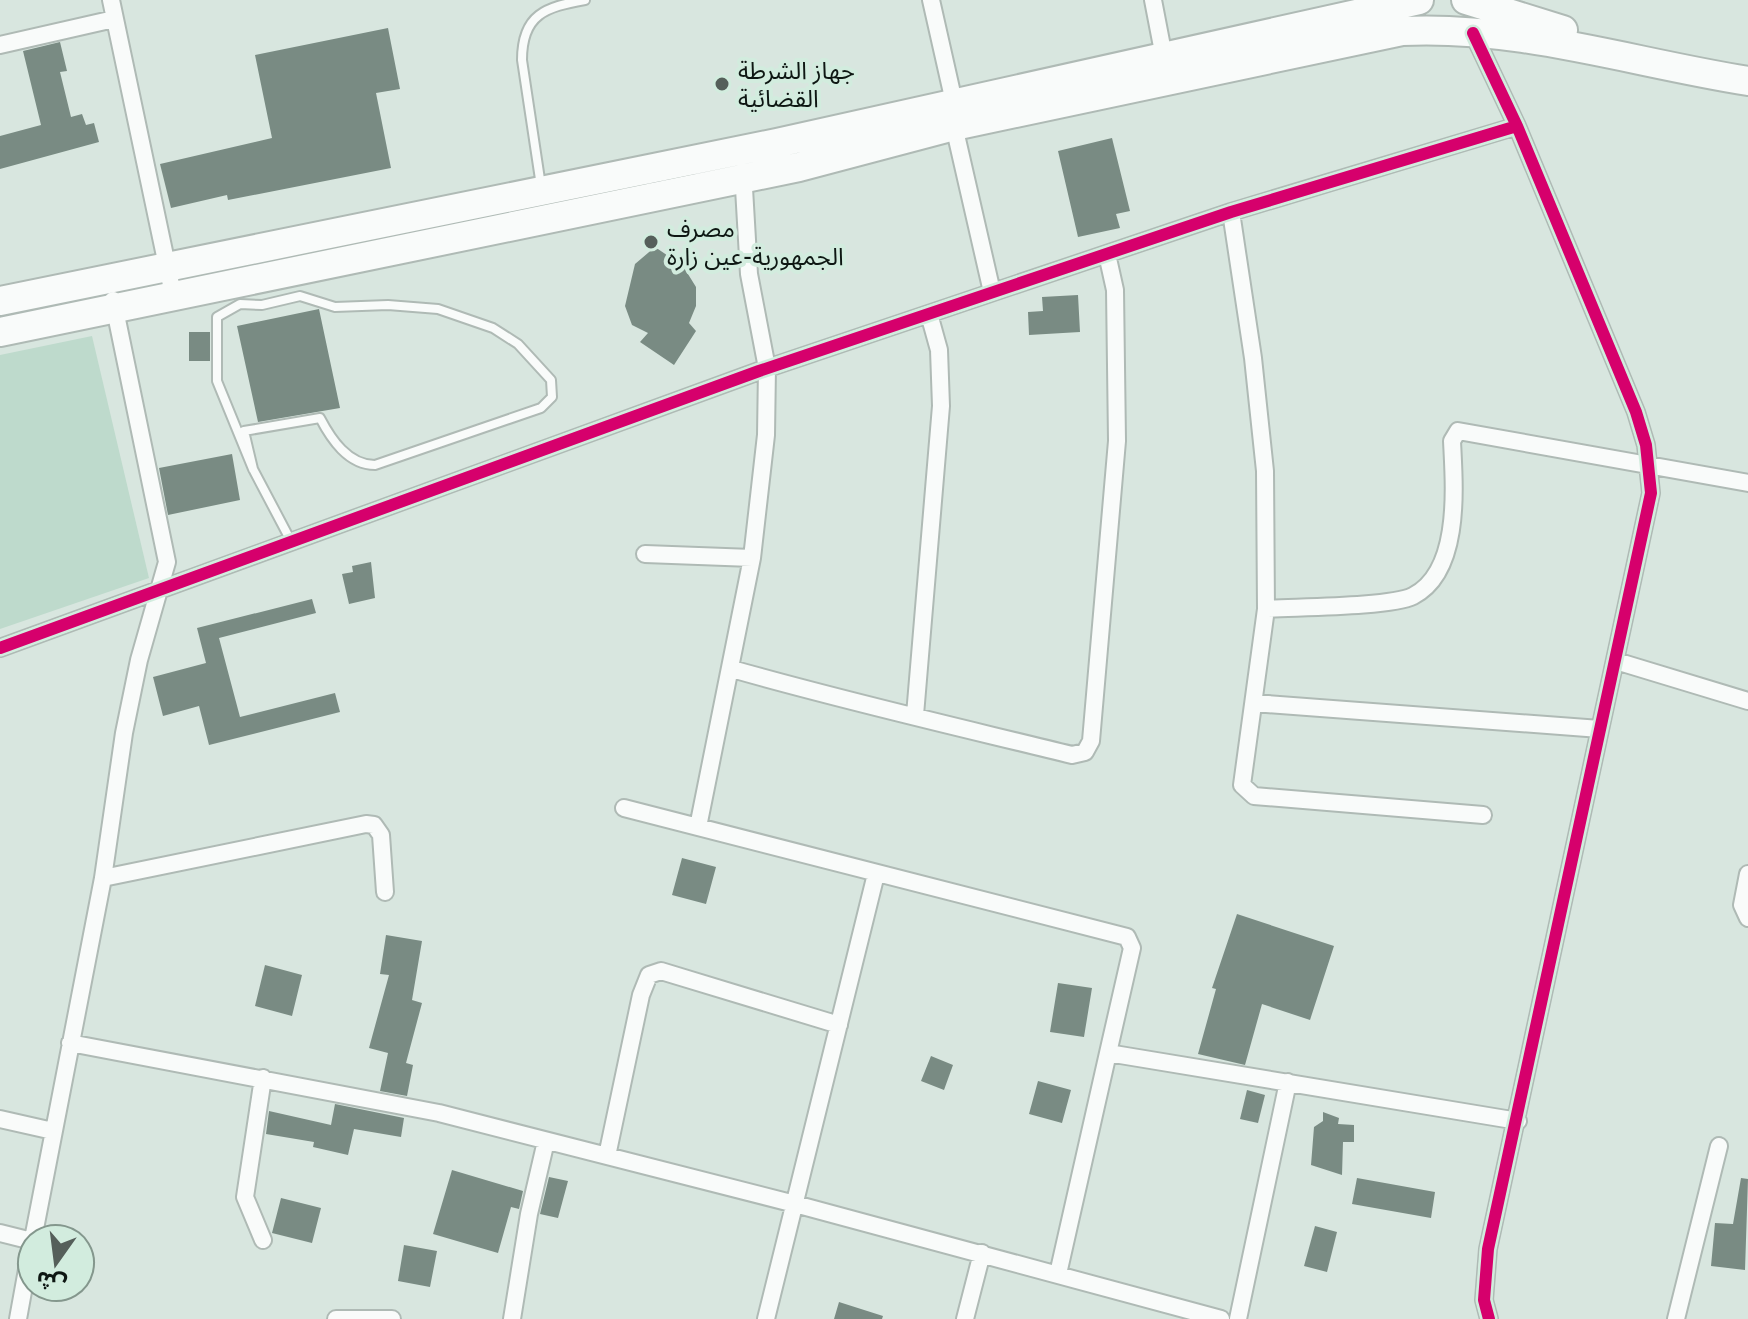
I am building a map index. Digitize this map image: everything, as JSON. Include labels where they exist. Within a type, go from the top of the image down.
[{"type":"highway","points":[[0,301],[107,277],[170,280],[744,178],[954,114],[1164,57],[1419,0]]},
{"type":"highway","points":[[1466,0],[1548,27],[1748,66]]},
{"type":"highway","points":[[0,332],[115,306],[170,280],[542,189],[1379,34],[1426,30],[1473,33],[1748,81]]},
{"type":"street","points":[[111,0],[170,280]]},
{"type":"street","points":[[931,0],[992,292]]},
{"type":"street","points":[[1153,0],[1164,57]]},
{"type":"street","points":[[0,45],[114,19]]},
{"type":"street","points":[[1473,33],[1517,126],[1636,412],[1649,465],[1651,493],[1488,1249],[1484,1300],[1489,1319]]},
{"type":"street","points":[[0,648],[767,368],[1231,212],[1517,126]]},
{"type":"street","points":[[698,827],[752,558],[766,435],[767,368],[749,274],[742,150]]},
{"type":"street","points":[[1231,212],[1253,358],[1265,471],[1266,609],[1242,777],[1247,793],[1483,815]]},
{"type":"street","points":[[732,669],[834,698],[1072,755],[1085,752],[1089,747],[1117,441],[1115,290],[1107,254]]},
{"type":"street","points":[[35,1223],[103,878],[124,733],[167,553],[107,277]]},
{"type":"street","points":[[915,715],[941,406],[939,350],[929,314]]},
{"type":"street","points":[[1266,609],[1397,600],[1421,590],[1434,575],[1453,527],[1452,441],[1458,431],[1748,483]]},
{"type":"street","points":[[645,554],[752,558]]},
{"type":"street","points":[[1616,661],[1748,701]]},
{"type":"street","points":[[1254,703],[1600,729]]},
{"type":"street","points":[[624,808],[1127,937],[1132,948],[1058,1274]]},
{"type":"street","points":[[103,878],[366,824],[374,825],[381,835],[385,892]]},
{"type":"street","points":[[766,1319],[876,874]]},
{"type":"street","points":[[1748,874],[1742,905],[1748,918]]},
{"type":"street","points":[[607,1156],[641,995],[649,975],[661,971],[839,1025]]},
{"type":"street","points":[[70,1043],[439,1113],[982,1253],[1176,1313],[1221,1319]]},
{"type":"street","points":[[1108,1053],[1518,1121]]},
{"type":"street","points":[[263,1078],[245,1197],[263,1240]]},
{"type":"street","points":[[1238,1319],[1288,1082]]},
{"type":"street","points":[[0,1119],[53,1131]]},
{"type":"street","points":[[512,1319],[529,1214],[546,1141]]},
{"type":"street","points":[[1676,1319],[1719,1146]]},
{"type":"street","points":[[965,1319],[982,1253]]},
{"type":"street","points":[[336,1319],[392,1319]]},
{"type":"lane","points":[[542,189],[522,60],[524,39],[529,26],[544,9],[585,0]]},
{"type":"lane","points":[[253,469],[244,431],[320,418],[336,447],[366,465],[380,464],[541,408],[552,397],[551,380],[541,366],[505,336],[438,309],[388,305],[335,307],[300,296],[262,305],[240,304],[217,317],[217,381],[253,469],[292,543]]},
{"type":"green space","points":[[92,336],[149,578],[0,629],[0,355]]},
{"type":"building","points":[[388,28],[400,89],[376,93],[391,168],[228,200],[227,195],[171,208],[160,164],[272,138],[255,55]]},
{"type":"building","points":[[60,42],[67,71],[60,72],[71,117],[82,114],[86,125],[94,123],[99,142],[0,169],[0,136],[41,125],[23,51]]},
{"type":"building","points":[[1112,138],[1130,211],[1116,214],[1120,228],[1078,237],[1058,151]]},
{"type":"building","points":[[655,247],[683,266],[696,287],[696,306],[689,323],[696,331],[674,365],[640,342],[648,333],[632,325],[625,306],[635,264]]},
{"type":"building","points":[[1078,295],[1080,332],[1029,335],[1028,312],[1043,311],[1042,297]]},
{"type":"building","points":[[319,309],[340,408],[258,422],[237,326]]},
{"type":"building","points":[[189,332],[210,332],[210,361],[189,361]]},
{"type":"building","points":[[232,454],[240,500],[168,515],[159,468]]},
{"type":"building","points":[[371,562],[375,598],[349,604],[342,574],[353,572],[352,566]]},
{"type":"building","points":[[312,599],[316,613],[219,638],[240,717],[335,693],[340,712],[209,745],[199,706],[163,716],[153,677],[206,663],[197,628]]},
{"type":"building","points":[[682,858],[716,867],[706,904],[672,895]]},
{"type":"building","points":[[1237,914],[1334,946],[1310,1020],[1262,1004],[1245,1065],[1198,1054],[1216,989],[1212,988]]},
{"type":"building","points":[[386,935],[422,941],[412,1000],[422,1003],[406,1063],[413,1065],[407,1096],[380,1091],[388,1053],[369,1048],[389,975],[380,974]]},
{"type":"building","points":[[265,965],[302,975],[292,1016],[255,1006]]},
{"type":"building","points":[[1058,983],[1092,988],[1084,1037],[1050,1032]]},
{"type":"building","points":[[931,1056],[953,1065],[944,1090],[921,1081]]},
{"type":"building","points":[[1038,1081],[1071,1090],[1062,1123],[1029,1114]]},
{"type":"building","points":[[1247,1090],[1265,1095],[1258,1123],[1240,1119]]},
{"type":"building","points":[[335,1104],[404,1118],[401,1137],[354,1129],[348,1155],[313,1147],[314,1142],[266,1134],[269,1111],[331,1125]]},
{"type":"building","points":[[1323,1112],[1339,1118],[1338,1124],[1354,1125],[1354,1142],[1343,1142],[1342,1175],[1311,1165],[1314,1127],[1323,1121]]},
{"type":"building","points":[[452,1170],[523,1191],[519,1209],[511,1207],[498,1253],[433,1234]]},
{"type":"building","points":[[549,1177],[568,1181],[558,1218],[540,1214]]},
{"type":"building","points":[[1357,1178],[1435,1192],[1431,1218],[1352,1204]]},
{"type":"building","points":[[1741,1178],[1748,1179],[1745,1270],[1711,1266],[1715,1223],[1733,1224]]},
{"type":"building","points":[[281,1198],[321,1208],[312,1243],[272,1233]]},
{"type":"building","points":[[1315,1226],[1337,1232],[1327,1272],[1304,1266]]},
{"type":"building","points":[[404,1245],[437,1251],[430,1287],[398,1281]]},
{"type":"building","points":[[839,1302],[883,1316],[882,1319],[834,1319]]},
{"type":"cycle path","points":[[1473,33],[1517,126],[1636,412],[1646,445],[1651,493],[1488,1249],[1484,1300],[1489,1319]]},
{"type":"cycle path","points":[[0,648],[759,371],[1231,212],[1517,126]]},
{"type":"place","name":"جهاز الشرطة القضائية","points":[[722,84]]},
{"type":"place","name":"مصرف الجمهورية-عين زارة","points":[[651,242]]}]
